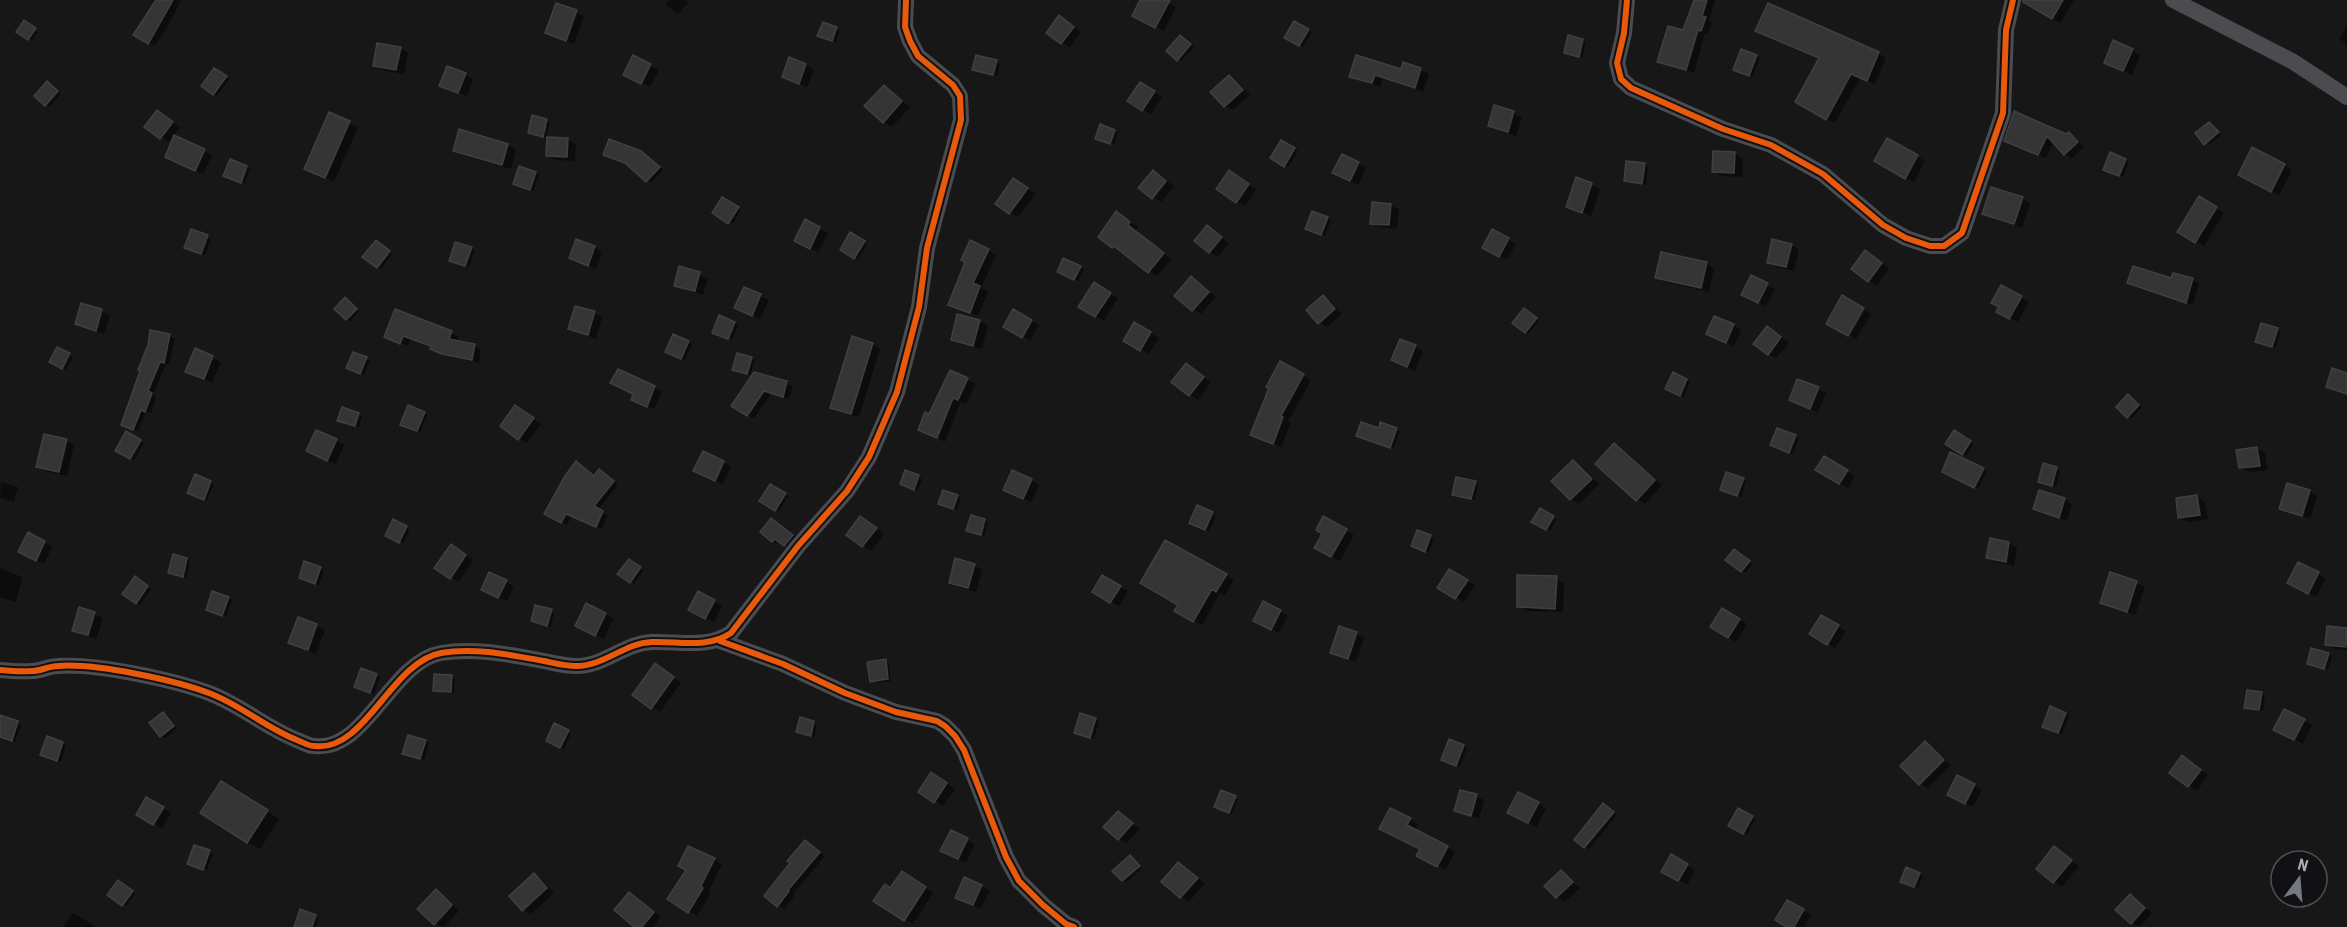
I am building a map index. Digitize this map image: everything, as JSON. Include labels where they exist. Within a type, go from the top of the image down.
[{"type":"street","points":[[0,670],[33,671],[58,666],[85,667],[171,682],[210,694],[242,710],[277,732],[314,747],[340,743],[364,721],[406,672],[422,660],[439,653],[489,652],[574,666],[595,664],[628,646],[650,642],[707,643],[720,641],[731,633],[745,618],[764,588],[798,546],[847,491],[869,457],[897,392],[919,307],[927,248],[961,120],[960,96],[957,90],[918,56],[910,41],[905,27],[906,0]]},
{"type":"street","points":[[1627,0],[1624,33],[1617,63],[1621,79],[1631,88],[1723,129],[1771,145],[1823,174],[1883,225],[1906,238],[1930,246],[1944,246],[1962,232],[2003,112],[2006,30],[2013,0]]},
{"type":"street","points":[[2173,0],[2292,61],[2347,97]]},
{"type":"street","points":[[720,641],[783,664],[845,693],[896,712],[937,721],[945,726],[964,750],[1006,857],[1019,881],[1050,911],[1066,924],[1074,927]]},
{"type":"building","points":[[156,0],[173,0],[148,44],[133,35]]},
{"type":"building","points":[[1140,0],[1170,0],[1155,28],[1132,16]]},
{"type":"building","points":[[1694,0],[1707,0],[1702,16],[1706,17],[1701,31],[1698,30],[1686,70],[1657,62],[1668,26],[1683,30]]},
{"type":"building","points":[[2023,0],[2063,0],[2052,19]]},
{"type":"building","points":[[556,3],[577,10],[566,41],[545,33]]},
{"type":"building","points":[[1768,3],[1879,52],[1867,81],[1851,74],[1826,120],[1795,102],[1819,58],[1755,31]]},
{"type":"building","points":[[1059,15],[1074,27],[1061,44],[1046,33]]},
{"type":"building","points":[[24,20],[36,28],[28,40],[16,32]]},
{"type":"building","points":[[1294,21],[1309,29],[1299,46],[1284,38]]},
{"type":"building","points":[[823,22],[837,27],[832,41],[817,36]]},
{"type":"building","points":[[1180,35],[1191,44],[1177,61],[1166,51]]},
{"type":"building","points":[[1568,35],[1583,39],[1579,57],[1564,53]]},
{"type":"building","points":[[2113,40],[2133,49],[2123,71],[2104,63]]},
{"type":"building","points":[[377,43],[401,47],[396,70],[373,66]]},
{"type":"building","points":[[1741,49],[1757,55],[1749,76],[1733,70]]},
{"type":"building","points":[[633,55],[651,64],[641,84],[623,75]]},
{"type":"building","points":[[976,55],[997,60],[993,75],[972,70]]},
{"type":"building","points":[[1356,55],[1401,69],[1403,62],[1421,68],[1415,88],[1375,75],[1372,83],[1349,77]]},
{"type":"building","points":[[789,57],[806,64],[799,84],[782,77]]},
{"type":"building","points":[[447,66],[466,73],[458,93],[439,86]]},
{"type":"building","points":[[214,68],[227,76],[213,95],[201,86]]},
{"type":"building","points":[[1229,75],[1243,90],[1224,107],[1210,92]]},
{"type":"building","points":[[47,81],[58,91],[45,106],[34,96]]},
{"type":"building","points":[[1140,82],[1155,91],[1142,111],[1127,101]]},
{"type":"building","points":[[884,85],[902,101],[883,123],[864,106]]},
{"type":"building","points":[[1494,105],[1514,111],[1508,132],[1488,126]]},
{"type":"building","points":[[157,110],[173,122],[160,139],[144,127]]},
{"type":"building","points":[[2014,111],[2066,134],[2069,132],[2078,142],[2064,155],[2047,136],[2038,155],[2004,141]]},
{"type":"building","points":[[329,112],[350,121],[325,178],[304,169]]},
{"type":"building","points":[[532,115],[547,119],[543,137],[528,133]]},
{"type":"building","points":[[2209,122],[2219,132],[2204,145],[2195,133]]},
{"type":"building","points":[[1100,124],[1115,130],[1110,144],[1095,139]]},
{"type":"building","points":[[459,129],[508,144],[502,165],[453,151]]},
{"type":"building","points":[[174,135],[205,149],[195,171],[165,157]]},
{"type":"building","points":[[547,137],[568,138],[567,157],[546,156]]},
{"type":"building","points":[[1887,138],[1918,155],[1905,179],[1874,161]]},
{"type":"building","points":[[609,139],[641,151],[660,167],[646,182],[625,163],[603,155]]},
{"type":"building","points":[[1281,140],[1295,148],[1284,167],[1270,158]]},
{"type":"building","points":[[2252,147],[2285,164],[2271,192],[2238,175]]},
{"type":"building","points":[[1713,151],[1735,152],[1734,173],[1712,172]]},
{"type":"building","points":[[2110,152],[2126,159],[2119,176],[2103,170]]},
{"type":"building","points":[[1342,154],[1359,162],[1350,181],[1332,173]]},
{"type":"building","points":[[230,159],[247,166],[241,183],[223,176]]},
{"type":"building","points":[[1626,161],[1645,163],[1642,184],[1624,181]]},
{"type":"building","points":[[519,166],[536,172],[530,190],[513,184]]},
{"type":"building","points":[[1153,170],[1166,181],[1152,199],[1138,188]]},
{"type":"building","points":[[1229,170],[1249,184],[1236,203],[1216,189]]},
{"type":"building","points":[[1576,177],[1592,183],[1582,213],[1566,207]]},
{"type":"building","points":[[1013,178],[1028,188],[1009,214],[995,204]]},
{"type":"building","points":[[1991,187],[2023,197],[2014,224],[1982,214]]},
{"type":"building","points":[[2199,196],[2217,207],[2195,243],[2177,232]]},
{"type":"building","points":[[722,197],[739,207],[728,224],[712,213]]},
{"type":"building","points":[[1372,202],[1391,204],[1389,225],[1370,224]]},
{"type":"building","points":[[1116,211],[1130,222],[1128,225],[1164,253],[1148,273],[1114,246],[1112,248],[1098,237]]},
{"type":"building","points":[[1312,211],[1328,217],[1321,235],[1305,229]]},
{"type":"building","points":[[805,219],[820,227],[810,249],[794,241]]},
{"type":"building","points":[[1207,225],[1222,237],[1209,253],[1194,241]]},
{"type":"building","points":[[191,229],[208,235],[201,254],[184,248]]},
{"type":"building","points":[[1492,229],[1509,238],[1499,257],[1482,248]]},
{"type":"building","points":[[850,232],[865,241],[854,259],[840,250]]},
{"type":"building","points":[[576,239],[595,246],[588,266],[569,258]]},
{"type":"building","points":[[1772,239],[1792,244],[1786,267],[1767,263]]},
{"type":"building","points":[[376,240],[390,251],[377,268],[362,257]]},
{"type":"building","points":[[970,240],[989,249],[973,283],[980,286],[970,313],[948,305],[965,262],[961,260]]},
{"type":"building","points":[[455,242],[472,247],[465,266],[449,261]]},
{"type":"building","points":[[1865,250],[1882,263],[1868,282],[1851,269]]},
{"type":"building","points":[[1661,252],[1707,262],[1701,288],[1655,278]]},
{"type":"building","points":[[1063,258],[1081,266],[1074,280],[1057,272]]},
{"type":"building","points":[[679,266],[700,272],[695,291],[674,286]]},
{"type":"building","points":[[2133,266],[2171,278],[2173,273],[2193,278],[2186,303],[2127,283]]},
{"type":"building","points":[[1751,275],[1768,283],[1758,303],[1741,295]]},
{"type":"building","points":[[1191,276],[1209,292],[1192,311],[1174,296]]},
{"type":"building","points":[[1094,282],[1111,293],[1095,317],[1078,307]]},
{"type":"building","points":[[2001,285],[2022,296],[2009,319],[1996,312],[1999,307],[1991,303]]},
{"type":"building","points":[[744,287],[761,294],[752,316],[734,308]]},
{"type":"building","points":[[1323,295],[1335,309],[1318,324],[1306,310]]},
{"type":"building","points":[[1842,295],[1864,308],[1848,336],[1826,324]]},
{"type":"building","points":[[345,297],[357,309],[346,320],[334,309]]},
{"type":"building","points":[[81,303],[102,309],[96,331],[75,324]]},
{"type":"building","points":[[575,306],[595,311],[588,335],[568,329]]},
{"type":"building","points":[[1524,308],[1537,318],[1525,333],[1512,323]]},
{"type":"building","points":[[395,309],[452,331],[449,339],[475,344],[472,360],[442,354],[430,349],[431,346],[403,336],[400,344],[384,337]]},
{"type":"building","points":[[1013,309],[1032,320],[1022,338],[1003,327]]},
{"type":"building","points":[[957,314],[980,320],[973,346],[951,340]]},
{"type":"building","points":[[719,315],[735,322],[728,339],[712,333]]},
{"type":"building","points":[[1714,316],[1734,324],[1726,343],[1706,334]]},
{"type":"building","points":[[1134,322],[1151,332],[1140,351],[1123,341]]},
{"type":"building","points":[[2261,323],[2278,328],[2272,347],[2255,342]]},
{"type":"building","points":[[1767,326],[1781,337],[1768,355],[1753,344]]},
{"type":"building","points":[[150,330],[170,334],[164,363],[160,362],[148,391],[152,393],[145,412],[141,410],[133,430],[121,425],[148,345]]},
{"type":"building","points":[[673,334],[689,341],[681,359],[665,352]]},
{"type":"building","points":[[852,336],[873,343],[851,414],[830,408]]},
{"type":"building","points":[[1400,339],[1416,345],[1407,367],[1391,360]]},
{"type":"building","points":[[57,347],[70,353],[62,369],[49,362]]},
{"type":"building","points":[[195,348],[213,356],[204,379],[185,372]]},
{"type":"building","points":[[353,352],[367,357],[360,374],[346,368]]},
{"type":"building","points":[[737,353],[752,357],[747,374],[732,370]]},
{"type":"building","points":[[1280,361],[1304,374],[1281,416],[1283,417],[1273,444],[1250,435],[1269,388],[1266,387]]},
{"type":"building","points":[[1186,363],[1204,377],[1189,396],[1171,382]]},
{"type":"building","points":[[2332,368],[2347,373],[2347,394],[2326,387]]},
{"type":"building","points":[[618,369],[655,386],[647,407],[631,400],[633,394],[610,383]]},
{"type":"building","points":[[950,370],[968,378],[958,400],[953,398],[937,438],[918,430],[925,412],[929,414]]},
{"type":"building","points":[[754,372],[787,381],[783,397],[764,391],[747,416],[731,406]]},
{"type":"building","points":[[1673,372],[1687,379],[1680,396],[1665,389]]},
{"type":"building","points":[[1797,379],[1819,387],[1810,409],[1789,400]]},
{"type":"building","points":[[2128,394],[2139,405],[2127,418],[2116,407]]},
{"type":"building","points":[[408,405],[425,412],[417,431],[400,425]]},
{"type":"building","points":[[515,405],[534,418],[518,440],[500,426]]},
{"type":"building","points":[[342,407],[359,413],[355,426],[337,421]]},
{"type":"building","points":[[1361,422],[1379,428],[1380,422],[1397,428],[1390,448],[1356,436]]},
{"type":"building","points":[[1777,428],[1796,435],[1789,453],[1770,445]]},
{"type":"building","points":[[316,430],[337,439],[327,461],[306,451]]},
{"type":"building","points":[[1954,430],[1971,441],[1962,455],[1945,444]]},
{"type":"building","points":[[126,431],[141,440],[130,459],[115,451]]},
{"type":"building","points":[[44,434],[67,439],[59,472],[36,467]]},
{"type":"building","points":[[1614,443],[1655,480],[1636,501],[1595,464]]},
{"type":"building","points":[[2257,447],[2260,466],[2239,468],[2236,450]]},
{"type":"building","points":[[703,451],[724,461],[715,481],[693,471]]},
{"type":"building","points":[[1950,452],[1984,468],[1974,488],[1942,472]]},
{"type":"building","points":[[1824,456],[1848,470],[1839,484],[1815,470]]},
{"type":"building","points":[[1573,460],[1592,479],[1570,500],[1551,481]]},
{"type":"building","points":[[576,461],[594,476],[599,469],[614,481],[594,506],[603,511],[596,527],[566,514],[561,523],[544,514]]},
{"type":"building","points":[[2043,463],[2057,467],[2052,486],[2038,482]]},
{"type":"building","points":[[905,470],[919,475],[914,490],[900,484]]},
{"type":"building","points":[[1012,470],[1032,479],[1023,499],[1003,490]]},
{"type":"building","points":[[1726,472],[1744,478],[1737,496],[1720,490]]},
{"type":"building","points":[[195,474],[211,481],[204,500],[187,493]]},
{"type":"building","points":[[1456,477],[1476,481],[1471,499],[1452,495]]},
{"type":"building","points":[[2287,483],[2310,490],[2302,516],[2279,509]]},
{"type":"building","points":[[770,484],[786,493],[775,511],[759,501]]},
{"type":"building","points":[[943,490],[958,495],[953,509],[938,504]]},
{"type":"building","points":[[2039,490],[2065,498],[2059,518],[2033,509]]},
{"type":"building","points":[[2197,495],[2200,515],[2178,518],[2176,498]]},
{"type":"building","points":[[1197,505],[1213,512],[1205,530],[1189,523]]},
{"type":"building","points":[[1540,508],[1554,516],[1546,530],[1531,522]]},
{"type":"building","points":[[971,515],[985,519],[981,535],[966,531]]},
{"type":"building","points":[[860,516],[877,528],[862,547],[846,535]]},
{"type":"building","points":[[1323,516],[1347,529],[1331,557],[1314,548],[1322,534],[1316,530]]},
{"type":"building","points":[[771,518],[793,535],[784,546],[775,539],[772,542],[760,532]]},
{"type":"building","points":[[393,519],[407,526],[399,543],[385,536]]},
{"type":"building","points":[[1417,530],[1431,535],[1425,552],[1411,546]]},
{"type":"building","points":[[28,532],[45,541],[36,561],[18,552]]},
{"type":"building","points":[[1990,538],[2009,542],[2006,562],[1986,558]]},
{"type":"building","points":[[1165,540],[1227,574],[1216,592],[1212,589],[1193,622],[1174,611],[1178,605],[1140,583]]},
{"type":"building","points":[[451,544],[466,555],[450,579],[434,568]]},
{"type":"building","points":[[1734,549],[1750,561],[1741,572],[1725,560]]},
{"type":"building","points":[[173,554],[187,558],[183,577],[168,573]]},
{"type":"building","points":[[955,558],[975,564],[968,588],[949,583]]},
{"type":"building","points":[[629,559],[641,567],[630,583],[617,574]]},
{"type":"building","points":[[304,561],[321,567],[315,584],[299,578]]},
{"type":"building","points":[[2298,562],[2319,572],[2308,594],[2287,583]]},
{"type":"building","points":[[1449,569],[1468,580],[1455,599],[1437,588]]},
{"type":"building","points":[[489,572],[507,580],[498,598],[481,590]]},
{"type":"building","points":[[2110,572],[2137,581],[2127,612],[2100,603]]},
{"type":"building","points":[[1102,575],[1121,586],[1110,603],[1092,592]]},
{"type":"building","points":[[1517,575],[1557,576],[1555,609],[1517,607]]},
{"type":"building","points":[[135,576],[148,586],[136,604],[122,594]]},
{"type":"building","points":[[212,591],[229,597],[222,616],[206,610]]},
{"type":"building","points":[[698,591],[715,600],[705,619],[688,610]]},
{"type":"building","points":[[1263,601],[1281,610],[1271,630],[1253,621]]},
{"type":"building","points":[[586,603],[606,613],[595,636],[575,626]]},
{"type":"building","points":[[535,605],[552,609],[547,626],[531,621]]},
{"type":"building","points":[[79,607],[95,612],[88,635],[72,631]]},
{"type":"building","points":[[1722,608],[1740,619],[1728,638],[1710,627]]},
{"type":"building","points":[[1821,615],[1839,625],[1827,645],[1809,634]]},
{"type":"building","points":[[298,617],[317,624],[308,650],[288,643]]},
{"type":"building","points":[[1339,626],[1357,632],[1348,659],[1330,653]]},
{"type":"building","points":[[2327,626],[2347,628],[2346,647],[2325,645]]},
{"type":"building","points":[[2311,648],[2329,653],[2324,669],[2307,664]]},
{"type":"building","points":[[886,659],[888,679],[870,682],[867,662]]},
{"type":"building","points":[[655,663],[674,677],[651,709],[632,695]]},
{"type":"building","points":[[361,668],[377,674],[370,693],[354,687]]},
{"type":"building","points":[[434,674],[452,675],[451,692],[433,691]]},
{"type":"building","points":[[2247,690],[2262,692],[2259,710],[2244,708]]},
{"type":"building","points":[[2050,706],[2066,713],[2058,733],[2042,727]]},
{"type":"building","points":[[2284,709],[2305,719],[2294,740],[2273,730]]},
{"type":"building","points":[[163,712],[174,726],[160,737],[149,723]]},
{"type":"building","points":[[1080,713],[1096,718],[1090,738],[1074,733]]},
{"type":"building","points":[[0,715],[18,721],[12,741],[0,737]]},
{"type":"building","points":[[800,717],[814,721],[811,736],[796,732]]},
{"type":"building","points":[[554,723],[569,730],[560,748],[546,741]]},
{"type":"building","points":[[408,735],[426,740],[420,759],[402,754]]},
{"type":"building","points":[[47,736],[63,742],[57,761],[40,755]]},
{"type":"building","points":[[1449,739],[1464,745],[1456,766],[1441,760]]},
{"type":"building","points":[[1925,741],[1944,760],[1919,785],[1900,766]]},
{"type":"building","points":[[2182,755],[2201,770],[2188,787],[2169,773]]},
{"type":"building","points":[[931,772],[947,783],[934,803],[918,792]]},
{"type":"building","points":[[1957,775],[1975,784],[1965,804],[1947,795]]},
{"type":"building","points":[[221,781],[268,810],[247,843],[200,813]]},
{"type":"building","points":[[1221,790],[1236,796],[1229,813],[1214,807]]},
{"type":"building","points":[[1460,790],[1477,794],[1471,816],[1454,811]]},
{"type":"building","points":[[1518,792],[1539,802],[1528,823],[1507,813]]},
{"type":"building","points":[[146,797],[164,807],[153,825],[136,815]]},
{"type":"building","points":[[1603,803],[1614,812],[1584,848],[1574,840]]},
{"type":"building","points":[[1390,808],[1411,818],[1407,825],[1448,846],[1437,867],[1416,856],[1420,849],[1379,829]]},
{"type":"building","points":[[1738,808],[1753,816],[1743,834],[1728,826]]},
{"type":"building","points":[[1118,811],[1133,823],[1118,840],[1103,827]]},
{"type":"building","points":[[951,830],[968,838],[958,859],[940,851]]},
{"type":"building","points":[[805,840],[820,852],[788,890],[777,907],[764,896],[790,863],[787,861]]},
{"type":"building","points":[[194,845],[210,850],[203,870],[187,864]]},
{"type":"building","points":[[688,846],[715,858],[701,886],[703,888],[688,913],[667,899],[686,870],[678,866]]},
{"type":"building","points":[[2054,846],[2072,860],[2053,883],[2036,869]]},
{"type":"building","points":[[1671,854],[1688,864],[1678,881],[1661,872]]},
{"type":"building","points":[[1130,855],[1140,866],[1122,881],[1112,871]]},
{"type":"building","points":[[1178,862],[1198,878],[1180,898],[1161,882]]},
{"type":"building","points":[[1906,867],[1920,873],[1914,887],[1900,882]]},
{"type":"building","points":[[1561,870],[1573,882],[1556,898],[1544,886]]},
{"type":"building","points":[[902,871],[926,887],[904,921],[873,901],[885,884],[890,888]]},
{"type":"building","points":[[534,873],[547,888],[522,911],[509,896]]},
{"type":"building","points":[[964,877],[982,885],[973,905],[955,898]]},
{"type":"building","points":[[118,880],[133,891],[122,906],[107,895]]},
{"type":"building","points":[[436,889],[452,905],[434,925],[417,909]]},
{"type":"building","points":[[629,892],[654,912],[642,927],[634,927],[614,910]]},
{"type":"building","points":[[2130,894],[2145,908],[2131,924],[2115,910]]},
{"type":"building","points":[[1787,900],[1804,909],[1794,927],[1786,927],[1775,920]]},
{"type":"building","points":[[300,909],[316,915],[312,927],[294,927]]},
{"type":"cycle path","points":[[0,670],[28,671],[55,666],[74,666],[156,678],[221,698],[286,735],[314,746],[332,744],[348,736],[407,672],[423,660],[441,653],[492,652],[576,666],[596,662],[642,643],[703,643],[731,633],[798,546],[847,491],[869,457],[897,392],[919,307],[927,248],[961,120],[960,96],[953,85],[918,56],[910,41],[905,27],[906,0]]},
{"type":"cycle path","points":[[1627,0],[1624,33],[1617,63],[1621,79],[1631,88],[1723,129],[1771,145],[1823,174],[1883,225],[1906,238],[1930,246],[1944,246],[1962,233],[2003,113],[2006,30],[2013,0]]},
{"type":"cycle path","points":[[720,641],[783,664],[845,693],[896,712],[937,721],[945,726],[964,750],[1006,857],[1019,881],[1043,905],[1066,924],[1074,927]]}]
